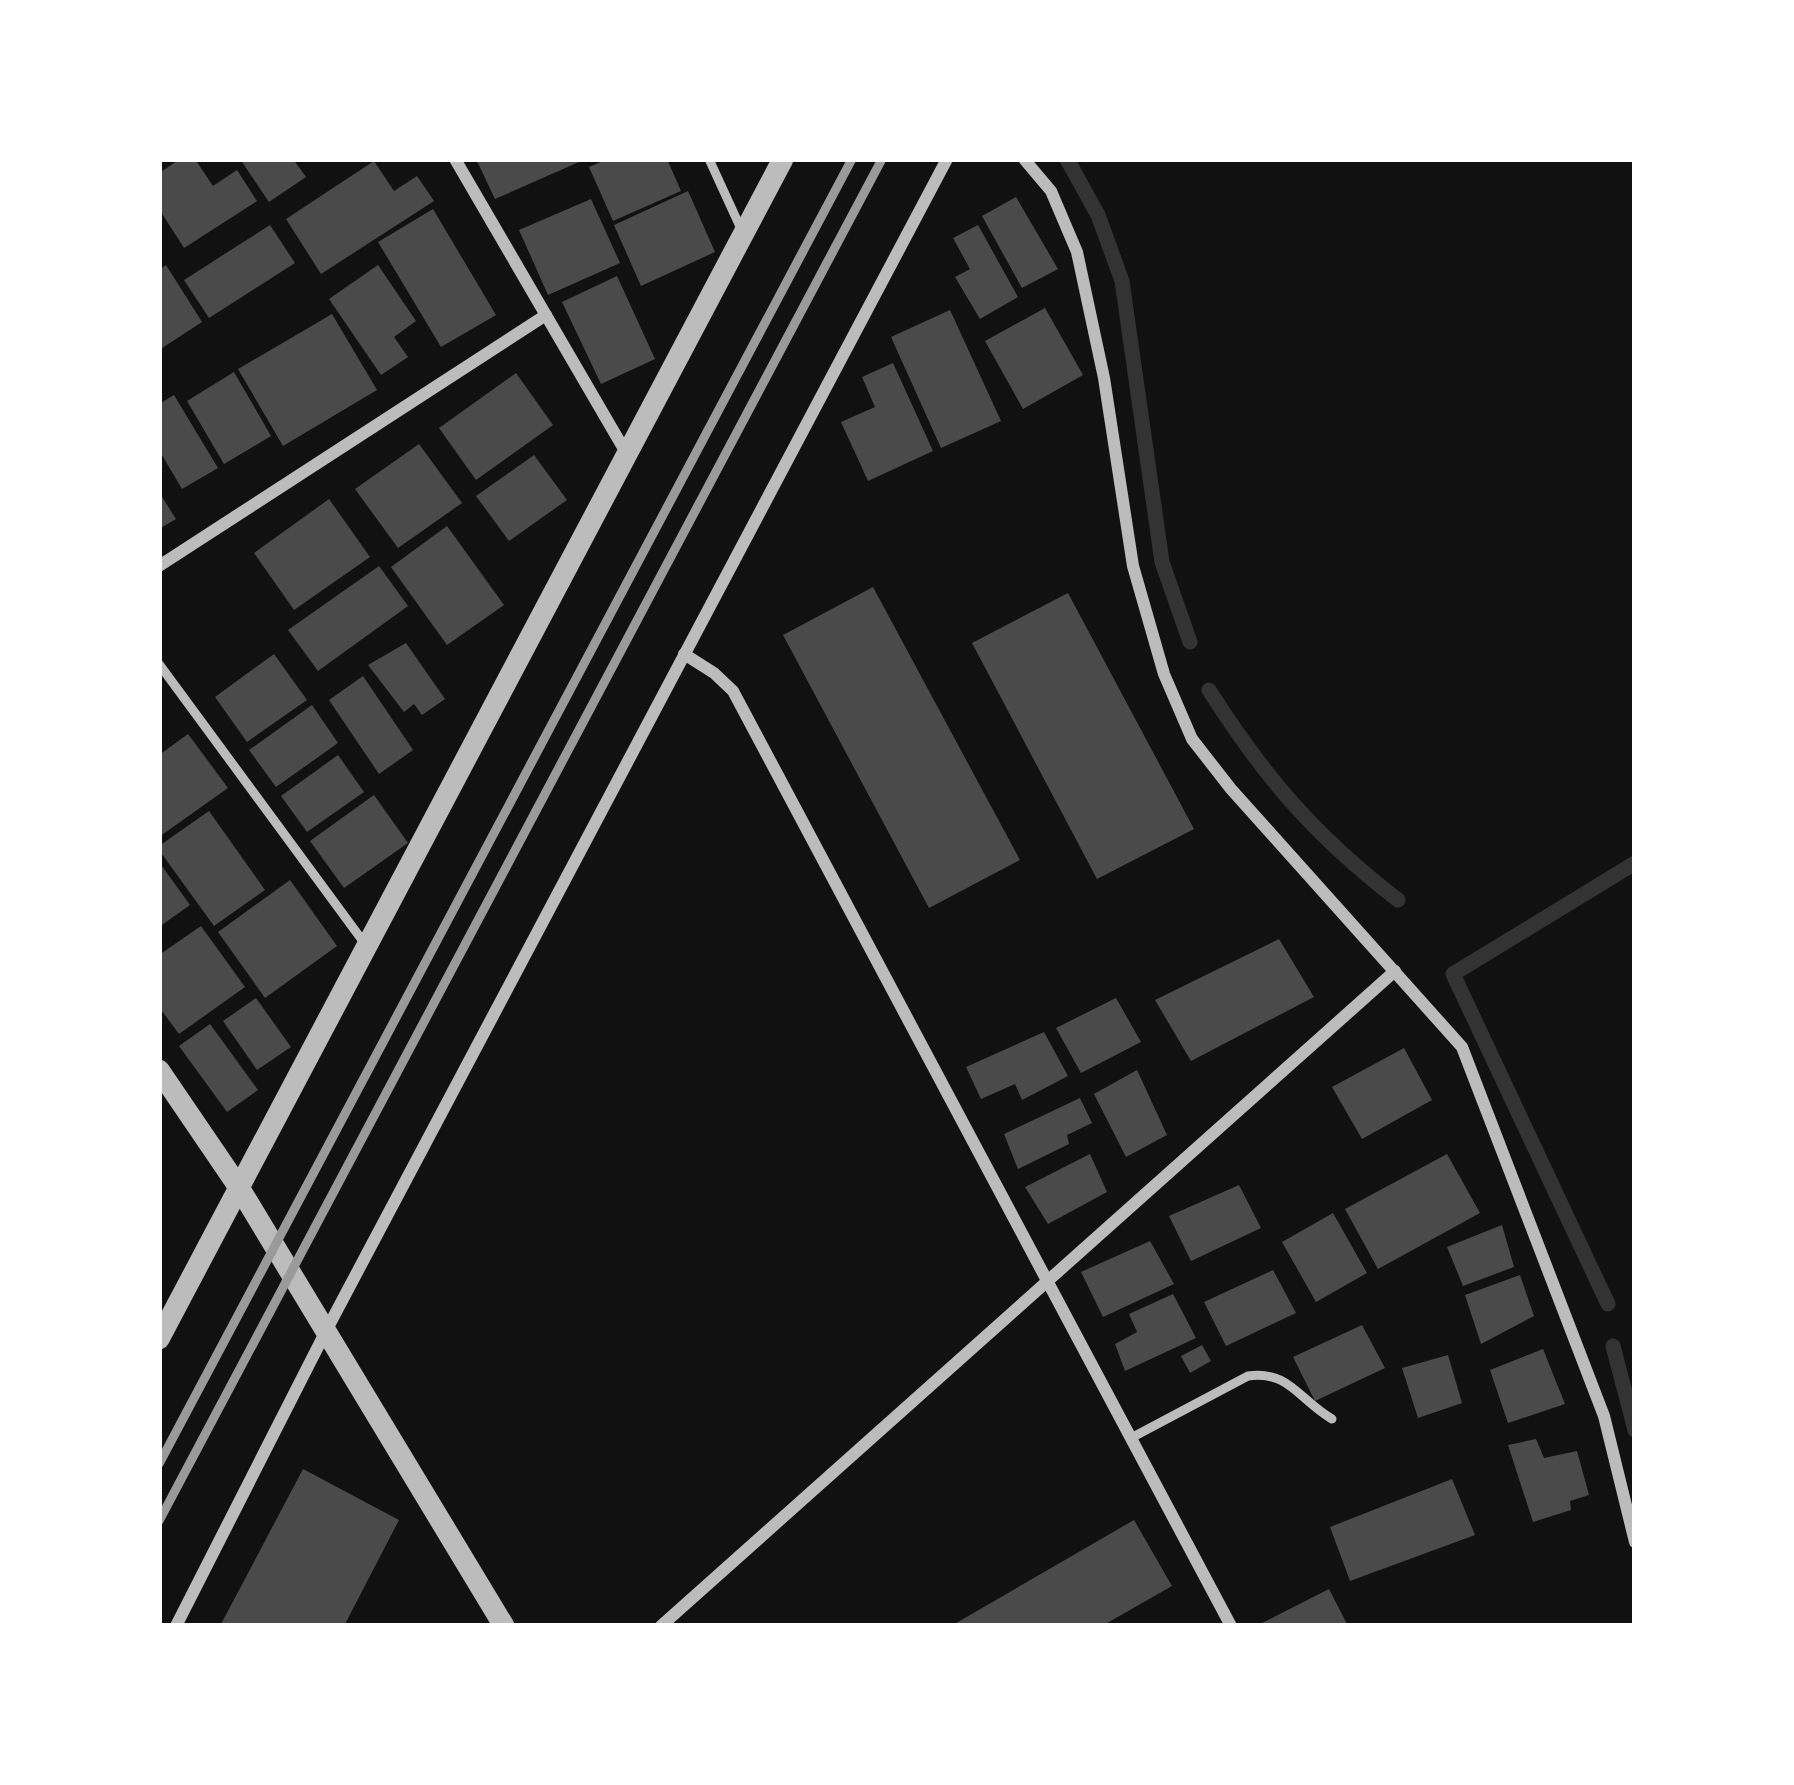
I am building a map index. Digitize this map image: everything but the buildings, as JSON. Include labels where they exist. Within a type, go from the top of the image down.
[{"type":"street","points":[[455,159],[628,457]]},
{"type":"street","points":[[159,1339],[783,159]]},
{"type":"street","points":[[176,1626],[326,1331],[947,159]]},
{"type":"street","points":[[1024,159],[1051,191],[1077,252],[1104,378],[1133,566],[1164,674],[1192,739],[1231,789],[1462,1047],[1604,1416],[1635,1543]]},
{"type":"street","points":[[159,566],[546,315]]},
{"type":"street","points":[[684,654],[734,691],[1232,1626]]},
{"type":"street","points":[[661,1626],[1395,971]]},
{"type":"street","points":[[159,1070],[240,1189],[504,1626]]},
{"type":"lane","points":[[709,159],[745,236]]},
{"type":"lane","points":[[159,664],[368,948]]},
{"type":"lane","points":[[1131,1438],[1248,1376],[1268,1373],[1287,1382],[1309,1406],[1333,1419]]},
{"type":"waterway","points":[[1067,159],[1098,215],[1122,281],[1162,562],[1190,642]]},
{"type":"waterway","points":[[1209,690],[1293,804],[1341,853],[1398,900]]},
{"type":"waterway","points":[[1608,1304],[1453,974],[1635,863]]},
{"type":"waterway","points":[[1613,1346],[1635,1430]]},
{"type":"railway","points":[[159,1464],[852,159]]},
{"type":"railway","points":[[159,1521],[882,159]]}]
